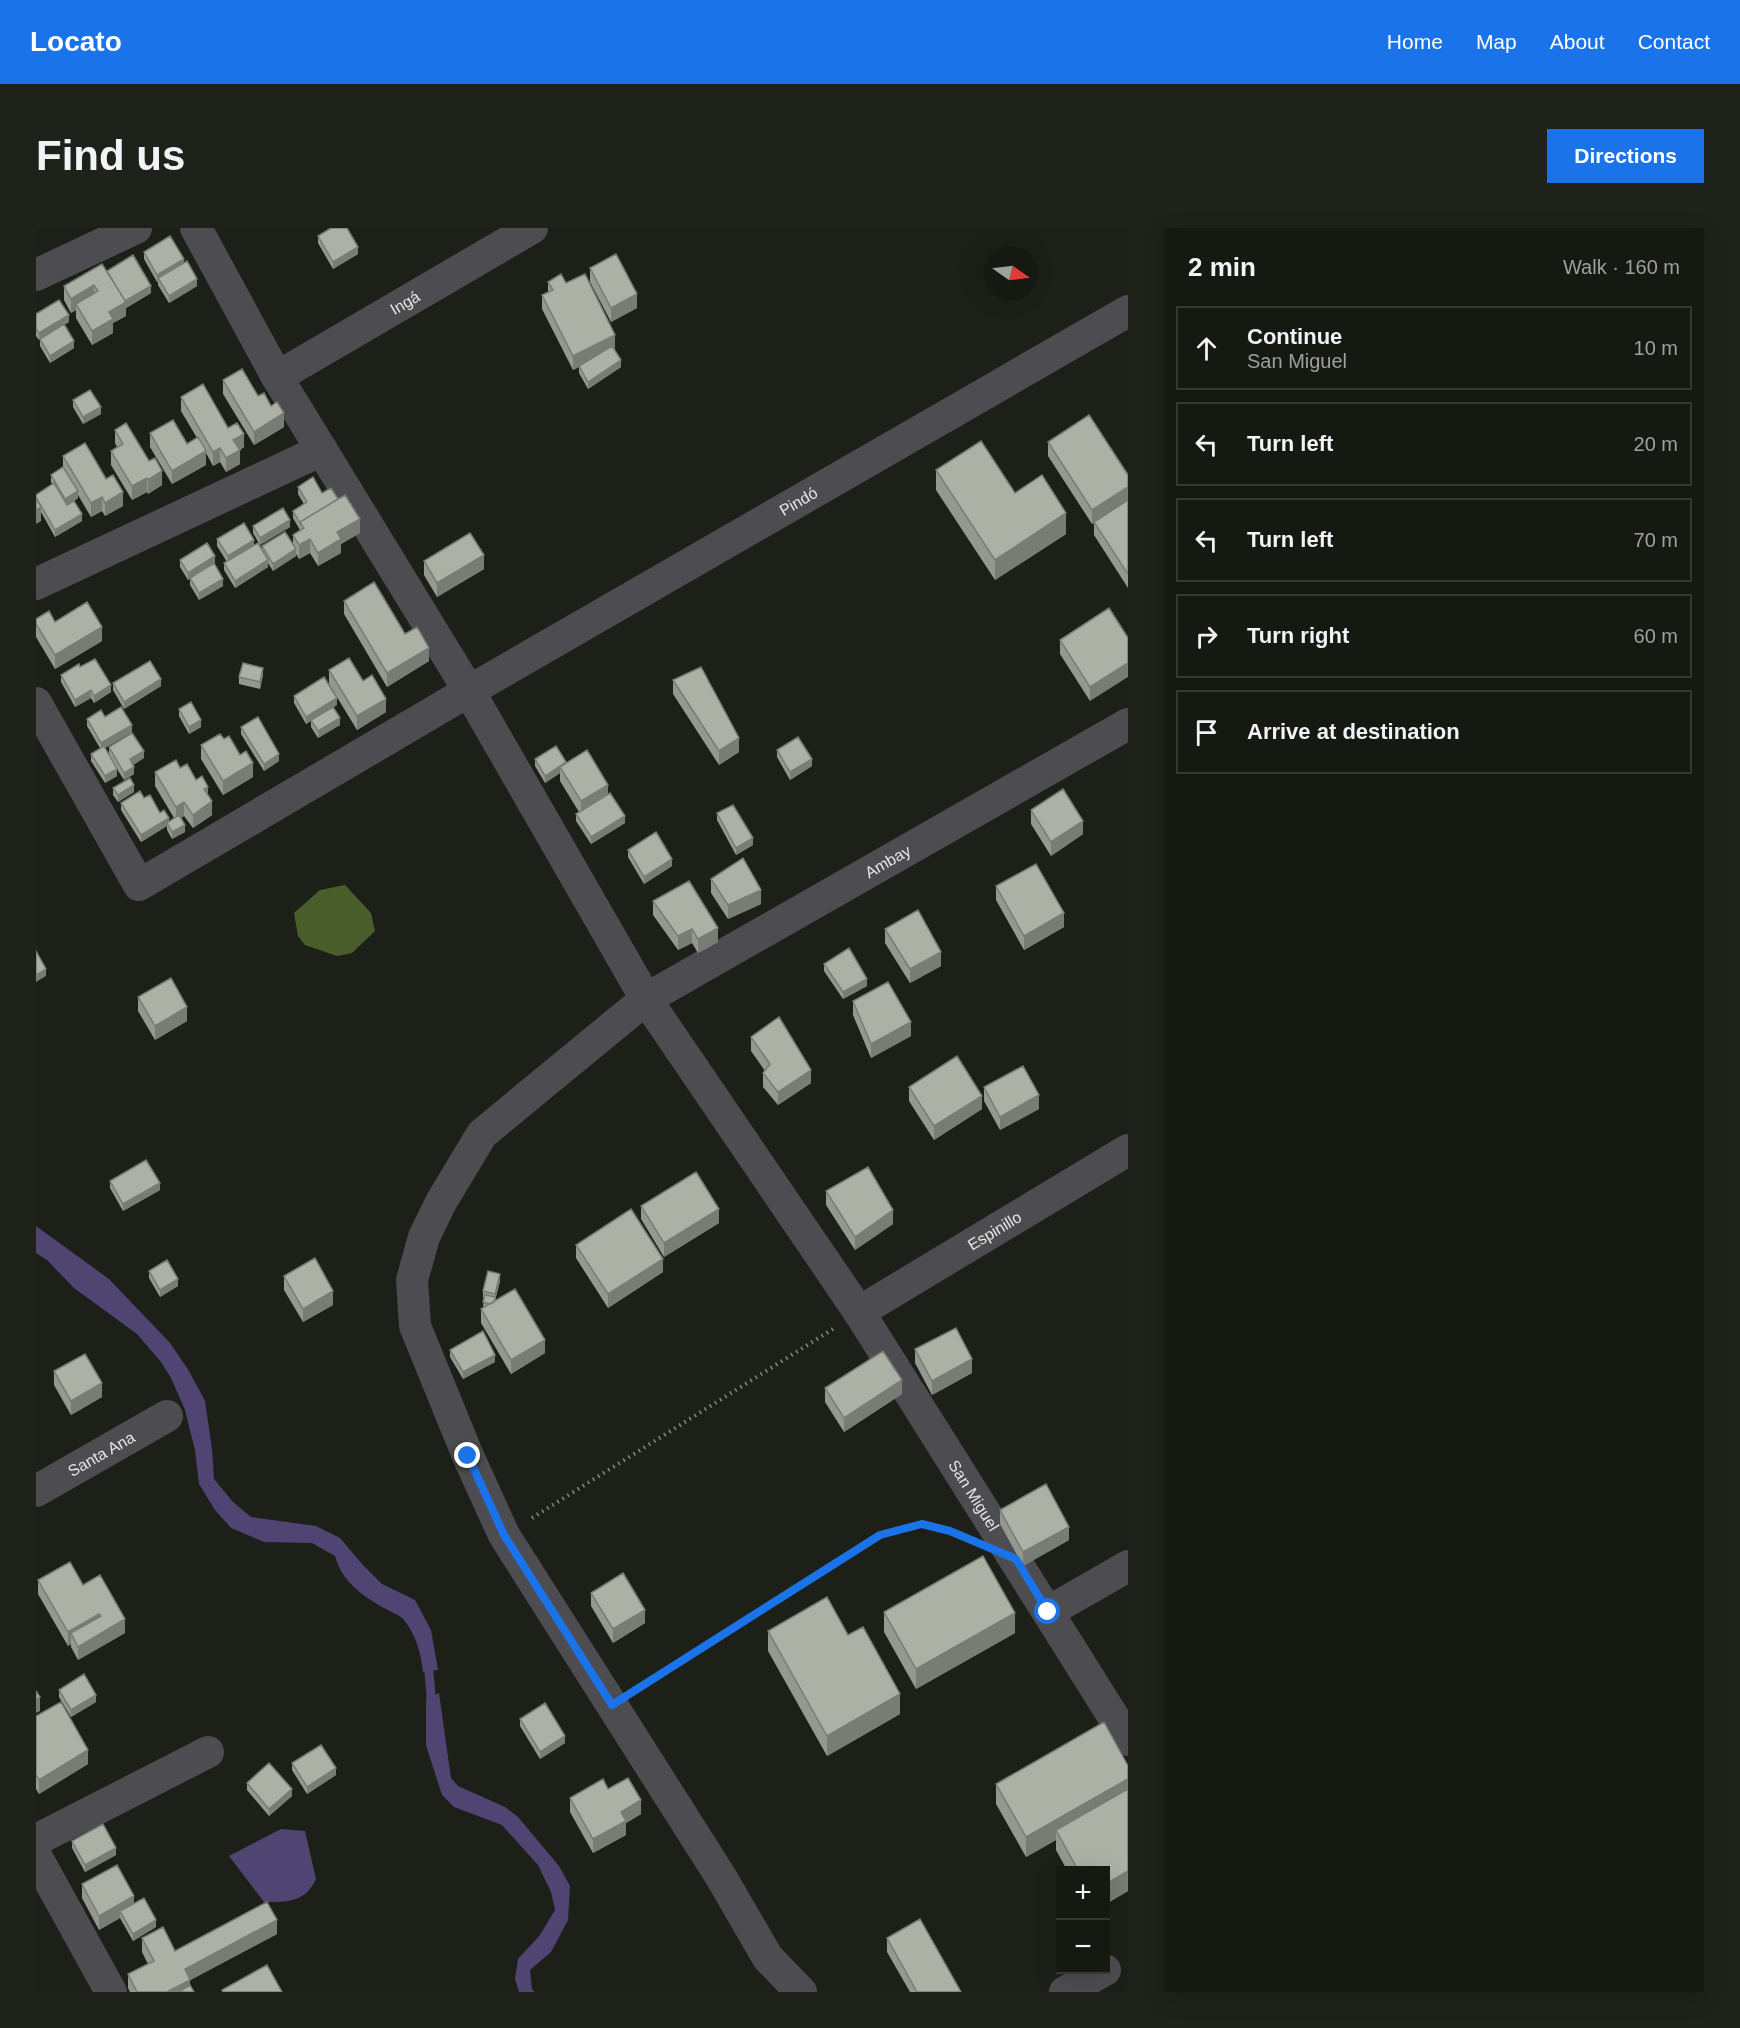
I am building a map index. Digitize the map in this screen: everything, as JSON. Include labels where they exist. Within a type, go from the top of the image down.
[{"type":"street","points":[[36,275],[136,228]]},
{"type":"street","name":"San Miguel","points":[[196,228],[277,377],[469,691],[646,999],[859,1312],[1128,1740]]},
{"type":"street","name":"Ingá","points":[[277,377],[532,228]]},
{"type":"street","name":"Pindó","points":[[36,703],[140,885],[469,691],[1128,311]]},
{"type":"street","points":[[36,584],[322,450]]},
{"type":"street","name":"Ambay","points":[[801,1992],[768,1958],[721,1877],[504,1535],[468,1456],[415,1326],[412,1280],[424,1237],[441,1202],[482,1134],[646,999],[1128,724]]},
{"type":"street","name":"Espinillo","points":[[859,1312],[1128,1150]]},
{"type":"street","name":"Santa Ana","points":[[36,1491],[167,1416]]},
{"type":"street","points":[[1048,1612],[1128,1566]]},
{"type":"street","points":[[36,1840],[208,1752]]},
{"type":"street","points":[[36,1856],[111,1992]]},
{"type":"street","points":[[1110,1966],[1128,1956]]},
{"type":"street","points":[[1065,1992],[1096,1974]]},
{"type":"path","points":[[504,1535],[859,1312]]},
{"type":"path","points":[[612,1705],[880,1535],[922,1524],[961,1536]]},
{"type":"green space","points":[[345,885],[371,913],[375,931],[352,953],[337,956],[305,945],[298,936],[294,913],[320,890]]},
{"type":"shaded area","points":[[36,1226],[109,1279],[170,1343],[189,1371],[205,1401],[214,1479],[233,1502],[251,1517],[316,1526],[340,1538],[382,1584],[415,1600],[431,1630],[438,1670],[423,1672],[417,1644],[404,1620],[354,1587],[338,1565],[335,1556],[312,1543],[264,1542],[231,1528],[215,1510],[199,1484],[195,1450],[185,1410],[161,1362],[137,1334],[74,1288],[47,1260],[36,1253]]},
{"type":"shaded area","points":[[439,1693],[451,1778],[458,1786],[505,1807],[518,1817],[559,1866],[570,1886],[568,1920],[551,1952],[530,1970],[532,1989],[535,1992],[519,1992],[515,1979],[518,1959],[540,1935],[555,1910],[551,1892],[538,1865],[502,1825],[454,1807],[442,1795],[426,1745],[426,1698]]},
{"type":"shaded area","points":[[281,1829],[305,1831],[316,1879],[312,1887],[301,1897],[287,1901],[264,1902],[229,1856]]},
{"type":"building","points":[[331,228],[347,228],[358,247],[333,262],[318,236]]},
{"type":"building","points":[[170,236],[184,259],[157,275],[144,252]]},
{"type":"building","points":[[616,254],[637,294],[611,308],[590,268]]},
{"type":"building","points":[[133,255],[151,286],[125,301],[107,271]]},
{"type":"building","points":[[187,261],[197,279],[169,296],[158,278]]},
{"type":"building","points":[[102,264],[126,302],[109,312],[113,319],[92,331],[76,304],[98,291],[94,285],[71,299],[64,286]]},
{"type":"building","points":[[561,274],[566,283],[585,274],[615,335],[573,356],[542,295],[553,290],[548,282]]},
{"type":"building","points":[[59,300],[69,315],[39,333],[36,329],[36,314]]},
{"type":"building","points":[[64,324],[74,341],[50,356],[40,339]]},
{"type":"building","points":[[612,346],[621,360],[588,382],[579,366]]},
{"type":"building","points":[[242,369],[258,396],[264,393],[271,406],[277,402],[284,413],[254,432],[223,380]]},
{"type":"building","points":[[203,384],[228,428],[237,423],[244,434],[233,440],[240,450],[226,458],[220,448],[213,452],[181,397]]},
{"type":"building","points":[[90,390],[101,407],[83,417],[73,400]]},
{"type":"building","points":[[1089,415],[1128,475],[1128,487],[1092,510],[1048,442]]},
{"type":"building","points":[[173,420],[187,444],[198,437],[206,451],[172,471],[150,433]]},
{"type":"building","points":[[126,423],[149,461],[155,458],[162,471],[132,486],[111,451],[123,444],[115,430]]},
{"type":"building","points":[[981,441],[1015,493],[1042,475],[1066,513],[995,560],[936,470]]},
{"type":"building","points":[[85,443],[106,479],[113,475],[123,492],[105,503],[102,497],[91,503],[63,456]]},
{"type":"building","points":[[63,467],[78,491],[65,499],[51,475]]},
{"type":"building","points":[[313,477],[322,493],[331,488],[338,499],[300,523],[293,511],[307,502],[298,487]]},
{"type":"building","points":[[54,483],[67,505],[74,501],[82,514],[55,530],[36,497]]},
{"type":"building","points":[[345,495],[360,519],[337,532],[341,539],[318,553],[310,539],[299,545],[293,535],[304,528],[300,522]]},
{"type":"building","points":[[36,499],[41,507],[36,510]]},
{"type":"building","points":[[1128,500],[1128,574],[1094,522]]},
{"type":"building","points":[[283,508],[290,520],[260,538],[253,526]]},
{"type":"building","points":[[244,523],[254,540],[228,556],[217,539]]},
{"type":"building","points":[[285,532],[296,549],[273,564],[262,546]]},
{"type":"building","points":[[470,533],[484,555],[437,583],[424,561]]},
{"type":"building","points":[[207,543],[215,556],[188,573],[180,560]]},
{"type":"building","points":[[258,543],[268,560],[235,581],[224,563]]},
{"type":"building","points":[[214,563],[223,579],[199,593],[190,578]]},
{"type":"building","points":[[374,582],[405,634],[417,627],[429,648],[387,673],[344,601]]},
{"type":"building","points":[[87,602],[102,627],[55,655],[36,624],[36,619],[49,611],[55,622]]},
{"type":"building","points":[[1109,608],[1128,638],[1128,663],[1090,687],[1060,640]]},
{"type":"building","points":[[349,658],[363,681],[372,675],[386,699],[357,716],[329,670]]},
{"type":"building","points":[[95,659],[111,685],[94,696],[91,690],[75,700],[61,675],[79,664],[80,667]]},
{"type":"building","points":[[150,661],[161,679],[124,702],[113,683]]},
{"type":"building","points":[[243,663],[263,668],[260,682],[239,677]]},
{"type":"building","points":[[701,667],[739,738],[719,751],[673,680]]},
{"type":"building","points":[[324,677],[337,698],[306,717],[294,696]]},
{"type":"building","points":[[191,702],[201,720],[189,727],[179,709]]},
{"type":"building","points":[[121,707],[132,725],[101,743],[87,719],[101,710],[105,717]]},
{"type":"building","points":[[333,707],[340,718],[318,731],[311,720]]},
{"type":"building","points":[[258,717],[279,754],[264,764],[241,727]]},
{"type":"building","points":[[132,733],[144,751],[130,759],[134,767],[124,773],[109,747]]},
{"type":"building","points":[[220,734],[224,739],[229,736],[240,755],[246,751],[253,763],[223,781],[201,745]]},
{"type":"building","points":[[798,737],[812,759],[790,772],[777,750]]},
{"type":"building","points":[[104,746],[117,769],[105,776],[91,754]]},
{"type":"building","points":[[556,746],[566,762],[545,776],[535,759]]},
{"type":"building","points":[[587,750],[608,785],[581,801],[560,767]]},
{"type":"building","points":[[176,760],[180,768],[187,764],[196,780],[202,776],[208,787],[204,789],[212,801],[193,815],[184,802],[176,807],[155,772]]},
{"type":"building","points":[[130,778],[134,785],[118,795],[113,788]]},
{"type":"building","points":[[1063,789],[1083,821],[1051,842],[1031,810]]},
{"type":"building","points":[[140,791],[144,798],[150,795],[160,813],[164,810],[169,818],[141,835],[121,803]]},
{"type":"building","points":[[610,793],[625,816],[591,837],[576,814]]},
{"type":"building","points":[[733,805],[753,838],[736,848],[717,813]]},
{"type":"building","points":[[179,815],[185,825],[172,832],[167,823]]},
{"type":"building","points":[[656,832],[672,859],[644,877],[628,850]]},
{"type":"building","points":[[743,858],[761,890],[728,905],[711,879]]},
{"type":"building","points":[[1036,864],[1064,913],[1024,936],[996,886]]},
{"type":"building","points":[[689,881],[718,928],[698,939],[692,929],[678,936],[653,901]]},
{"type":"building","points":[[918,910],[941,952],[910,969],[885,929]]},
{"type":"building","points":[[849,948],[867,979],[843,992],[824,964]]},
{"type":"building","points":[[36,951],[46,969],[36,975]]},
{"type":"building","points":[[171,978],[187,1007],[155,1026],[138,997]]},
{"type":"building","points":[[888,982],[911,1022],[871,1044],[853,1001]]},
{"type":"building","points":[[779,1017],[811,1070],[778,1092],[763,1073],[770,1064],[751,1037]]},
{"type":"building","points":[[957,1056],[982,1096],[934,1126],[909,1087]]},
{"type":"building","points":[[1023,1066],[1039,1095],[1000,1117],[984,1087]]},
{"type":"building","points":[[146,1160],[160,1183],[123,1204],[110,1181]]},
{"type":"building","points":[[868,1167],[893,1210],[855,1237],[826,1191]]},
{"type":"building","points":[[696,1172],[719,1209],[664,1243],[641,1206]]},
{"type":"building","points":[[631,1209],[663,1259],[608,1294],[576,1245]]},
{"type":"building","points":[[315,1258],[333,1291],[303,1309],[284,1276]]},
{"type":"building","points":[[167,1260],[178,1279],[160,1290],[149,1271]]},
{"type":"building","points":[[488,1271],[500,1274],[495,1294],[483,1291]]},
{"type":"building","points":[[515,1289],[545,1340],[511,1360],[481,1309]]},
{"type":"building","points":[[485,1295],[495,1297],[494,1302],[490,1304],[483,1302]]},
{"type":"building","points":[[956,1328],[972,1359],[932,1381],[915,1349]]},
{"type":"building","points":[[483,1331],[495,1355],[463,1372],[450,1350]]},
{"type":"building","points":[[883,1351],[902,1380],[844,1418],[825,1388]]},
{"type":"building","points":[[85,1354],[102,1383],[71,1401],[54,1371]]},
{"type":"building","points":[[1046,1484],[1069,1527],[1023,1552],[1000,1510]]},
{"type":"building","points":[[983,1556],[1015,1613],[916,1669],[884,1612]]},
{"type":"building","points":[[70,1562],[83,1585],[100,1575],[125,1619],[78,1647],[71,1633],[101,1616],[99,1614],[68,1632],[38,1580]]},
{"type":"building","points":[[623,1573],[645,1610],[613,1629],[591,1593]]},
{"type":"building","points":[[827,1597],[848,1635],[863,1627],[900,1694],[827,1736],[768,1631]]},
{"type":"building","points":[[84,1674],[96,1695],[71,1710],[59,1690]]},
{"type":"building","points":[[61,1702],[88,1750],[39,1780],[36,1775],[36,1716]]},
{"type":"building","points":[[545,1703],[565,1736],[540,1752],[520,1719]]},
{"type":"building","points":[[1104,1722],[1128,1766],[1128,1779],[1026,1837],[996,1784]]},
{"type":"building","points":[[321,1745],[336,1768],[307,1787],[292,1763]]},
{"type":"building","points":[[269,1763],[292,1789],[269,1809],[247,1783]]},
{"type":"building","points":[[628,1778],[641,1800],[621,1812],[626,1821],[593,1839],[570,1798],[603,1779],[608,1789]]},
{"type":"building","points":[[1128,1789],[1128,1871],[1110,1882],[1110,1866],[1076,1866],[1056,1830]]},
{"type":"building","points":[[103,1824],[116,1848],[85,1865],[72,1841]]},
{"type":"building","points":[[117,1865],[134,1896],[99,1916],[82,1884]]},
{"type":"building","points":[[144,1898],[156,1920],[133,1934],[120,1911]]},
{"type":"building","points":[[267,1902],[277,1920],[185,1969],[190,1980],[167,1992],[137,1992],[128,1974],[154,1961],[142,1938],[163,1927],[175,1951]]},
{"type":"building","points":[[920,1919],[961,1992],[917,1992],[887,1938]]},
{"type":"building","points":[[267,1965],[282,1992],[223,1992],[222,1990]]},
{"type":"building","points":[[190,1985],[194,1992],[179,1992]]},
{"type":"waterway","points":[[428,1661],[432,1707]]},
{"type":"route","points":[[468,1456],[504,1535],[612,1705],[880,1535],[922,1524],[950,1531],[1016,1559],[1048,1612]]}]
